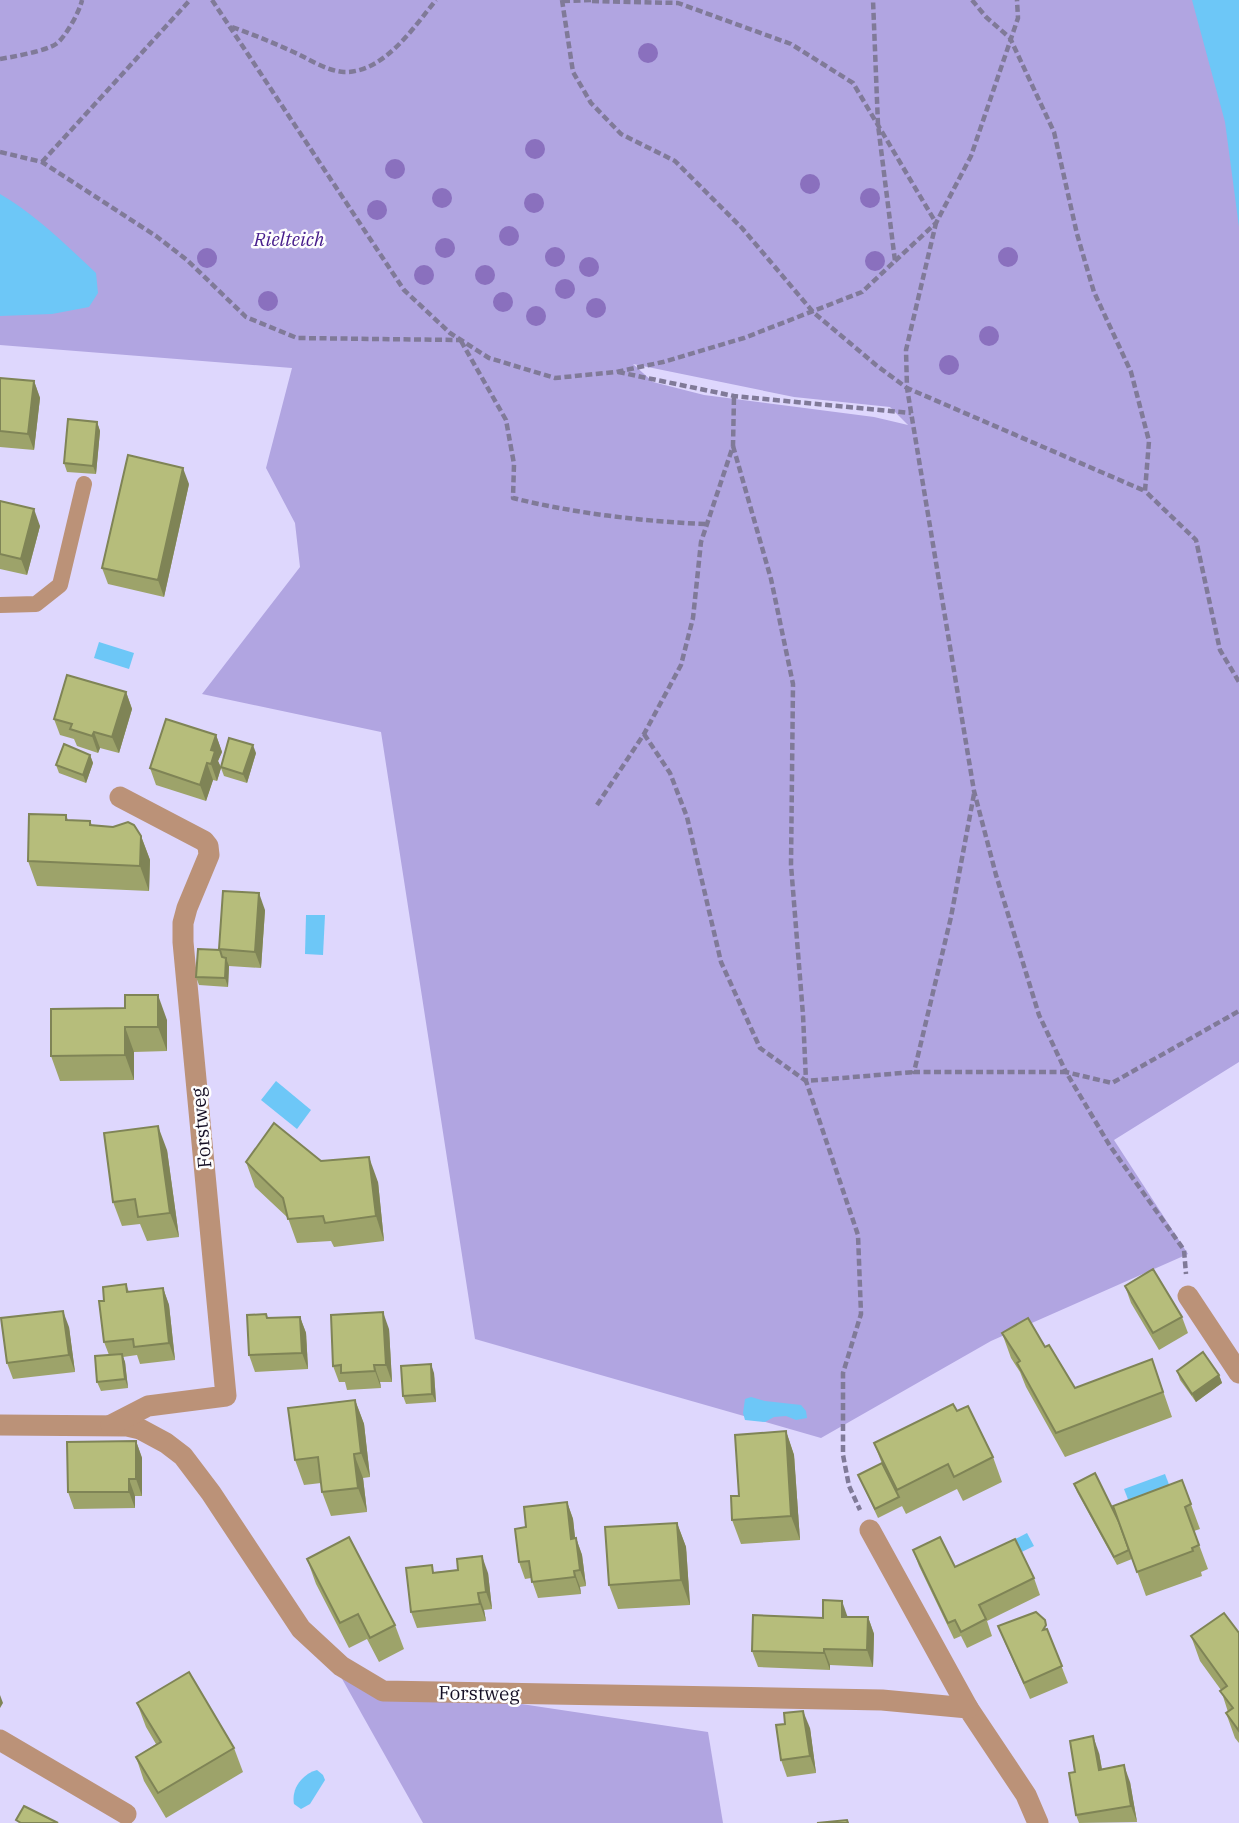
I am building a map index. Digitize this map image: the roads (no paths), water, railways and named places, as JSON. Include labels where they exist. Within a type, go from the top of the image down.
[{"type":"street","name":"Forstweg","points":[[110,1426],[148,1406],[226,1396],[183,942],[183,923],[209,855],[208,846],[204,841],[120,797]]},
{"type":"street","points":[[1188,1296],[1239,1373]]},
{"type":"street","name":"Forstweg","points":[[1,1428],[110,1426],[140,1429],[166,1443],[183,1456],[211,1493],[301,1629],[341,1665],[383,1691],[882,1700],[968,1709]]},
{"type":"street","points":[[870,1530],[968,1709],[1026,1794],[1038,1823]]},
{"type":"street","points":[[0,1740],[126,1814]]},
{"type":"lane","points":[[0,605],[36,604],[60,585],[84,484]]},
{"type":"water","points":[[1192,0],[1239,0],[1239,227],[1225,122]]},
{"type":"water","points":[[0,194],[38,221],[96,273],[98,293],[89,307],[52,314],[0,316]]},
{"type":"water","points":[[99,642],[134,653],[129,669],[94,658]]},
{"type":"water","points":[[306,915],[325,915],[323,955],[305,954]]},
{"type":"water","points":[[276,1081],[311,1110],[297,1129],[261,1100]]},
{"type":"water","points":[[751,1397],[801,1405],[807,1418],[796,1420],[786,1416],[774,1417],[765,1422],[745,1420],[745,1399]]},
{"type":"water","points":[[1165,1474],[1173,1495],[1132,1510],[1124,1489]]},
{"type":"water","points":[[1027,1533],[1034,1546],[995,1565],[988,1553]]},
{"type":"water","points":[[317,1770],[325,1780],[310,1804],[301,1809],[294,1804],[296,1788],[307,1775]]},
{"type":"park label","name":"Rielteich","points":[[289,239]]}]
